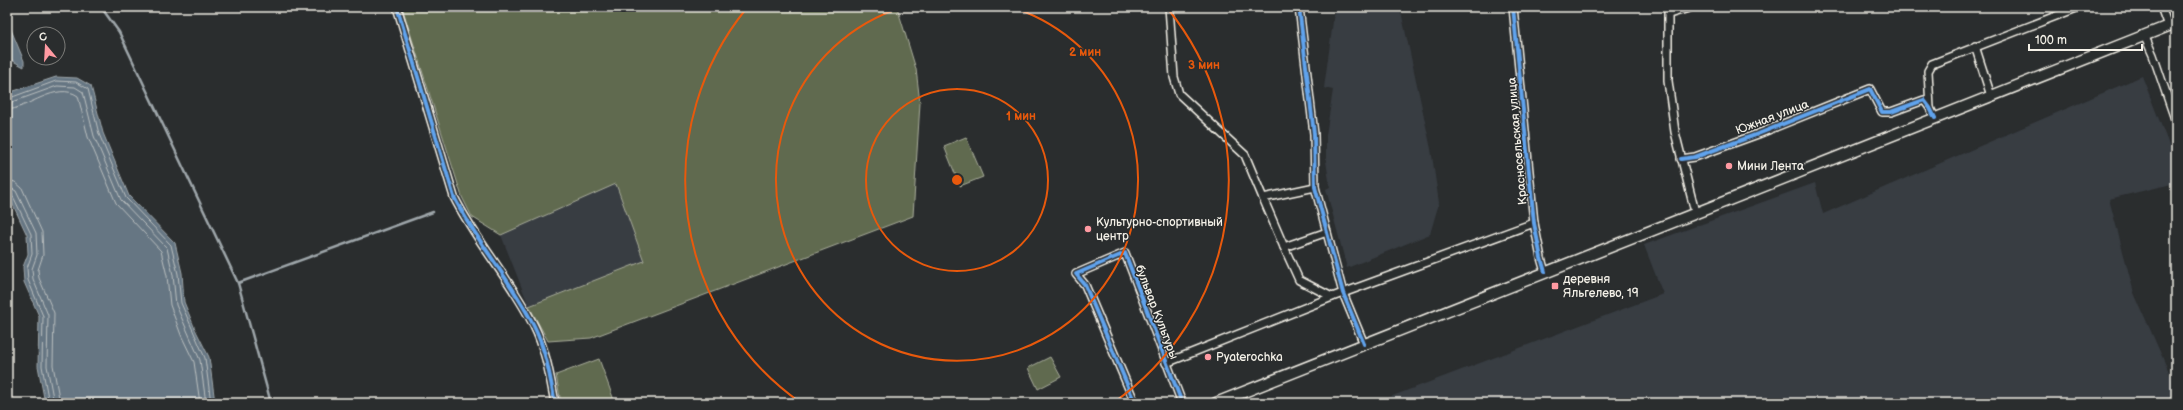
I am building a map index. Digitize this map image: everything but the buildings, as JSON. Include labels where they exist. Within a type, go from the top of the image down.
[{"type":"main road","points":[[1216,403],[1695,212],[2172,25]]},
{"type":"street","points":[[397,7],[454,197],[465,219],[524,307],[535,328],[547,363],[555,403]]},
{"type":"street","points":[[1170,7],[1174,77],[1179,94],[1245,155],[1299,280],[1332,297]]},
{"type":"street","points":[[1299,7],[1314,134],[1315,188],[1343,293],[1364,344]]},
{"type":"street","name":"Красносельская улица","points":[[1513,7],[1534,223],[1545,272]]},
{"type":"street","points":[[1692,7],[1668,10],[1668,81],[1675,132],[1695,212]]},
{"type":"street","points":[[1934,118],[1930,108],[1928,71],[1932,64],[1975,46],[2079,7]]},
{"type":"street","points":[[2161,7],[2172,25]]},
{"type":"street","points":[[2144,35],[2176,122]]},
{"type":"street","points":[[1975,46],[1991,96]]},
{"type":"street","name":"Южная улица","points":[[1681,158],[1694,157],[1758,134],[1870,89],[1882,112],[1891,112],[1924,100],[1930,108]]},
{"type":"street","points":[[1263,198],[1315,188]]},
{"type":"street","points":[[1166,363],[1332,297],[1534,223]]},
{"type":"street","points":[[1284,247],[1327,232]]},
{"type":"street","name":"бульвар Культуры","points":[[1135,403],[1085,285],[1076,274],[1124,253],[1182,403]]},
{"type":"shaded area","points":[[1335,7],[1400,7],[1431,149],[1439,203],[1430,234],[1347,268],[1326,189],[1330,187],[1326,161],[1326,135],[1333,90],[1324,88]]},
{"type":"shaded area","points":[[2142,76],[2176,163],[2176,183],[2109,199],[2134,293],[2176,388],[2176,401],[2172,403],[1374,403],[1663,294],[1644,245],[1815,183],[1823,214]]},
{"type":"shaded area","points":[[616,183],[644,261],[529,306],[501,235]]},
{"type":"green space","points":[[402,7],[897,7],[916,69],[920,103],[913,216],[591,338],[548,341],[529,306],[644,261],[616,184],[501,235],[472,217],[462,197]]},
{"type":"green space","points":[[966,137],[983,177],[960,186],[944,146]]},
{"type":"green space","points":[[1050,357],[1061,377],[1038,389],[1028,368]]},
{"type":"green space","points":[[599,359],[615,403],[561,403],[556,375]]},
{"type":"water","points":[[7,20],[24,61],[24,67],[13,61],[7,54]]},
{"type":"water","points":[[56,77],[77,78],[91,86],[103,133],[129,196],[175,243],[182,273],[184,302],[209,357],[215,403],[45,403],[38,366],[39,316],[24,282],[23,267],[28,254],[27,235],[7,192],[7,96],[11,92]]},
{"type":"waterway","points":[[101,7],[119,32],[238,283],[271,403]]},
{"type":"waterway","points":[[238,283],[433,212]]},
{"type":"cycle path","points":[[397,7],[454,197],[463,214],[515,293],[534,326],[545,354],[555,403]]},
{"type":"cycle path","points":[[1299,7],[1314,134],[1315,187],[1343,293],[1364,344]]},
{"type":"cycle path","points":[[1513,7],[1534,223],[1545,272]]},
{"type":"cycle path","points":[[1681,159],[1695,157],[1758,134],[1870,89],[1882,112],[1891,112],[1924,100],[1935,118]]},
{"type":"cycle path","points":[[1135,403],[1085,285],[1076,274],[1125,253],[1182,403]]},
{"type":"place","name":"Мини Лента","points":[[1729,166]]},
{"type":"place","name":"Культурно-спортивный центр","points":[[1088,229]]},
{"type":"place","name":"деревня Яльгелево, 19","points":[[1555,286]]},
{"type":"place","name":"Pyaterochka","points":[[1208,357]]}]
